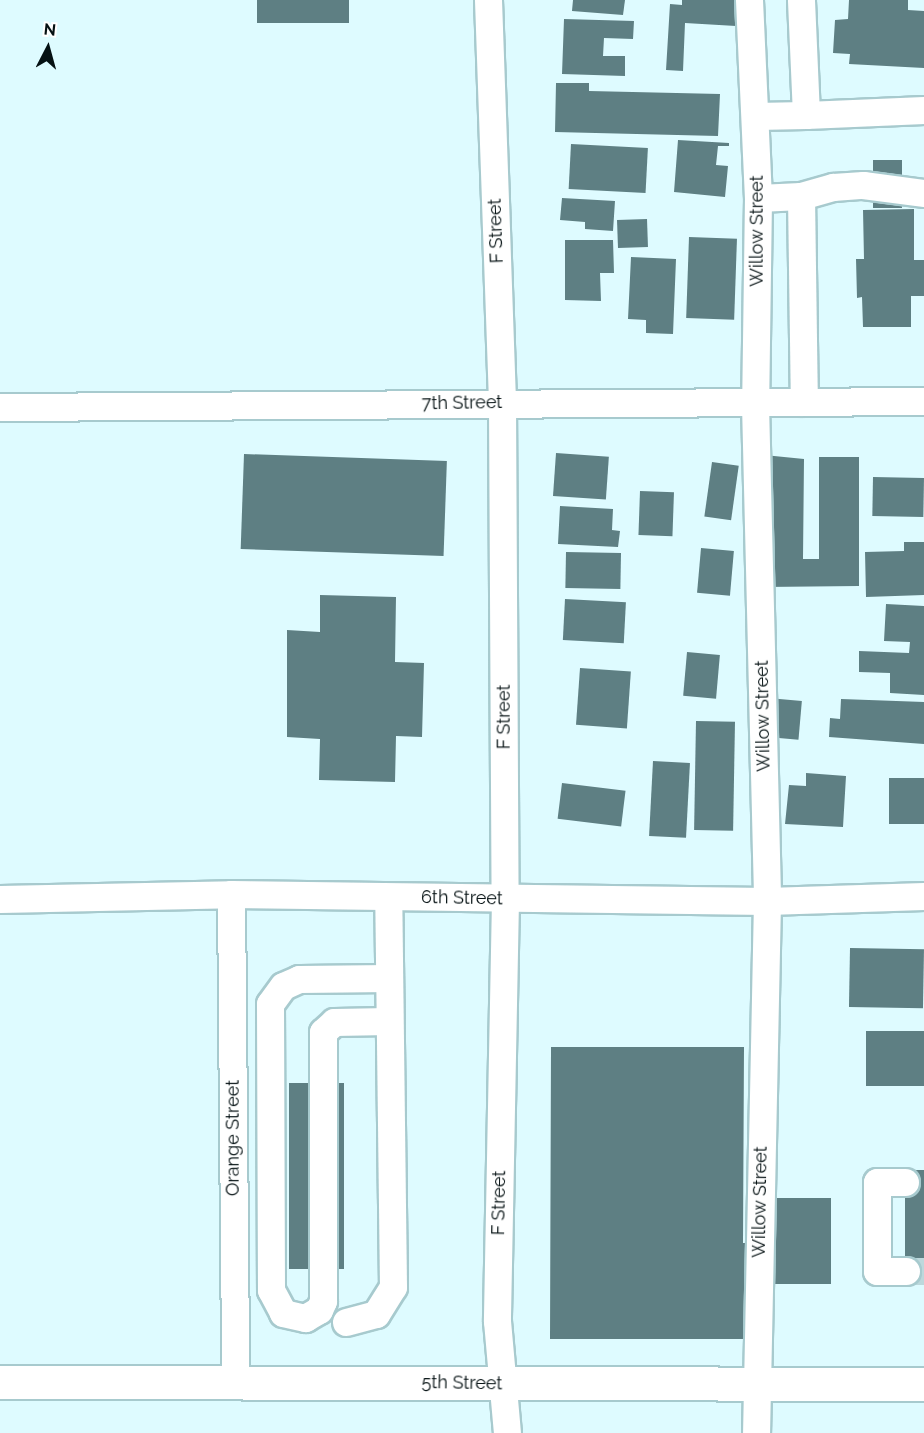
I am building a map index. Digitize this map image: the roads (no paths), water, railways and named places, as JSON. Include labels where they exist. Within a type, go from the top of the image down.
[{"type":"main road","name":"5th Street","points":[[0,1382],[924,1384]]},
{"type":"street","name":"F Street","points":[[488,0],[502,402],[506,899],[497,1321],[507,1433]]},
{"type":"street","name":"Willow Street","points":[[749,0],[759,198],[755,404],[767,901],[755,1383],[756,1433]]},
{"type":"street","points":[[801,0],[806,114]]},
{"type":"street","points":[[755,116],[924,110]]},
{"type":"street","points":[[759,198],[801,196],[833,187],[863,185],[924,193]]},
{"type":"street","points":[[801,196],[804,402]]},
{"type":"street","name":"7th Street","points":[[0,408],[502,402],[755,404],[924,401]]},
{"type":"street","name":"6th Street","points":[[0,899],[231,894],[767,901],[924,896]]},
{"type":"street","name":"Orange Street","points":[[231,894],[235,1381]]},
{"type":"street","points":[[346,1322],[376,1314],[393,1287],[388,897]]},
{"type":"street","points":[[389,978],[300,979],[283,986],[270,1004],[271,1290],[283,1313],[305,1318],[319,1310],[323,1301],[323,1032],[334,1022],[389,1021]]},
{"type":"street","points":[[905,1182],[877,1182],[877,1271],[906,1271]]},
{"type":"tunnel","points":[[906,1271],[924,1271]]}]
